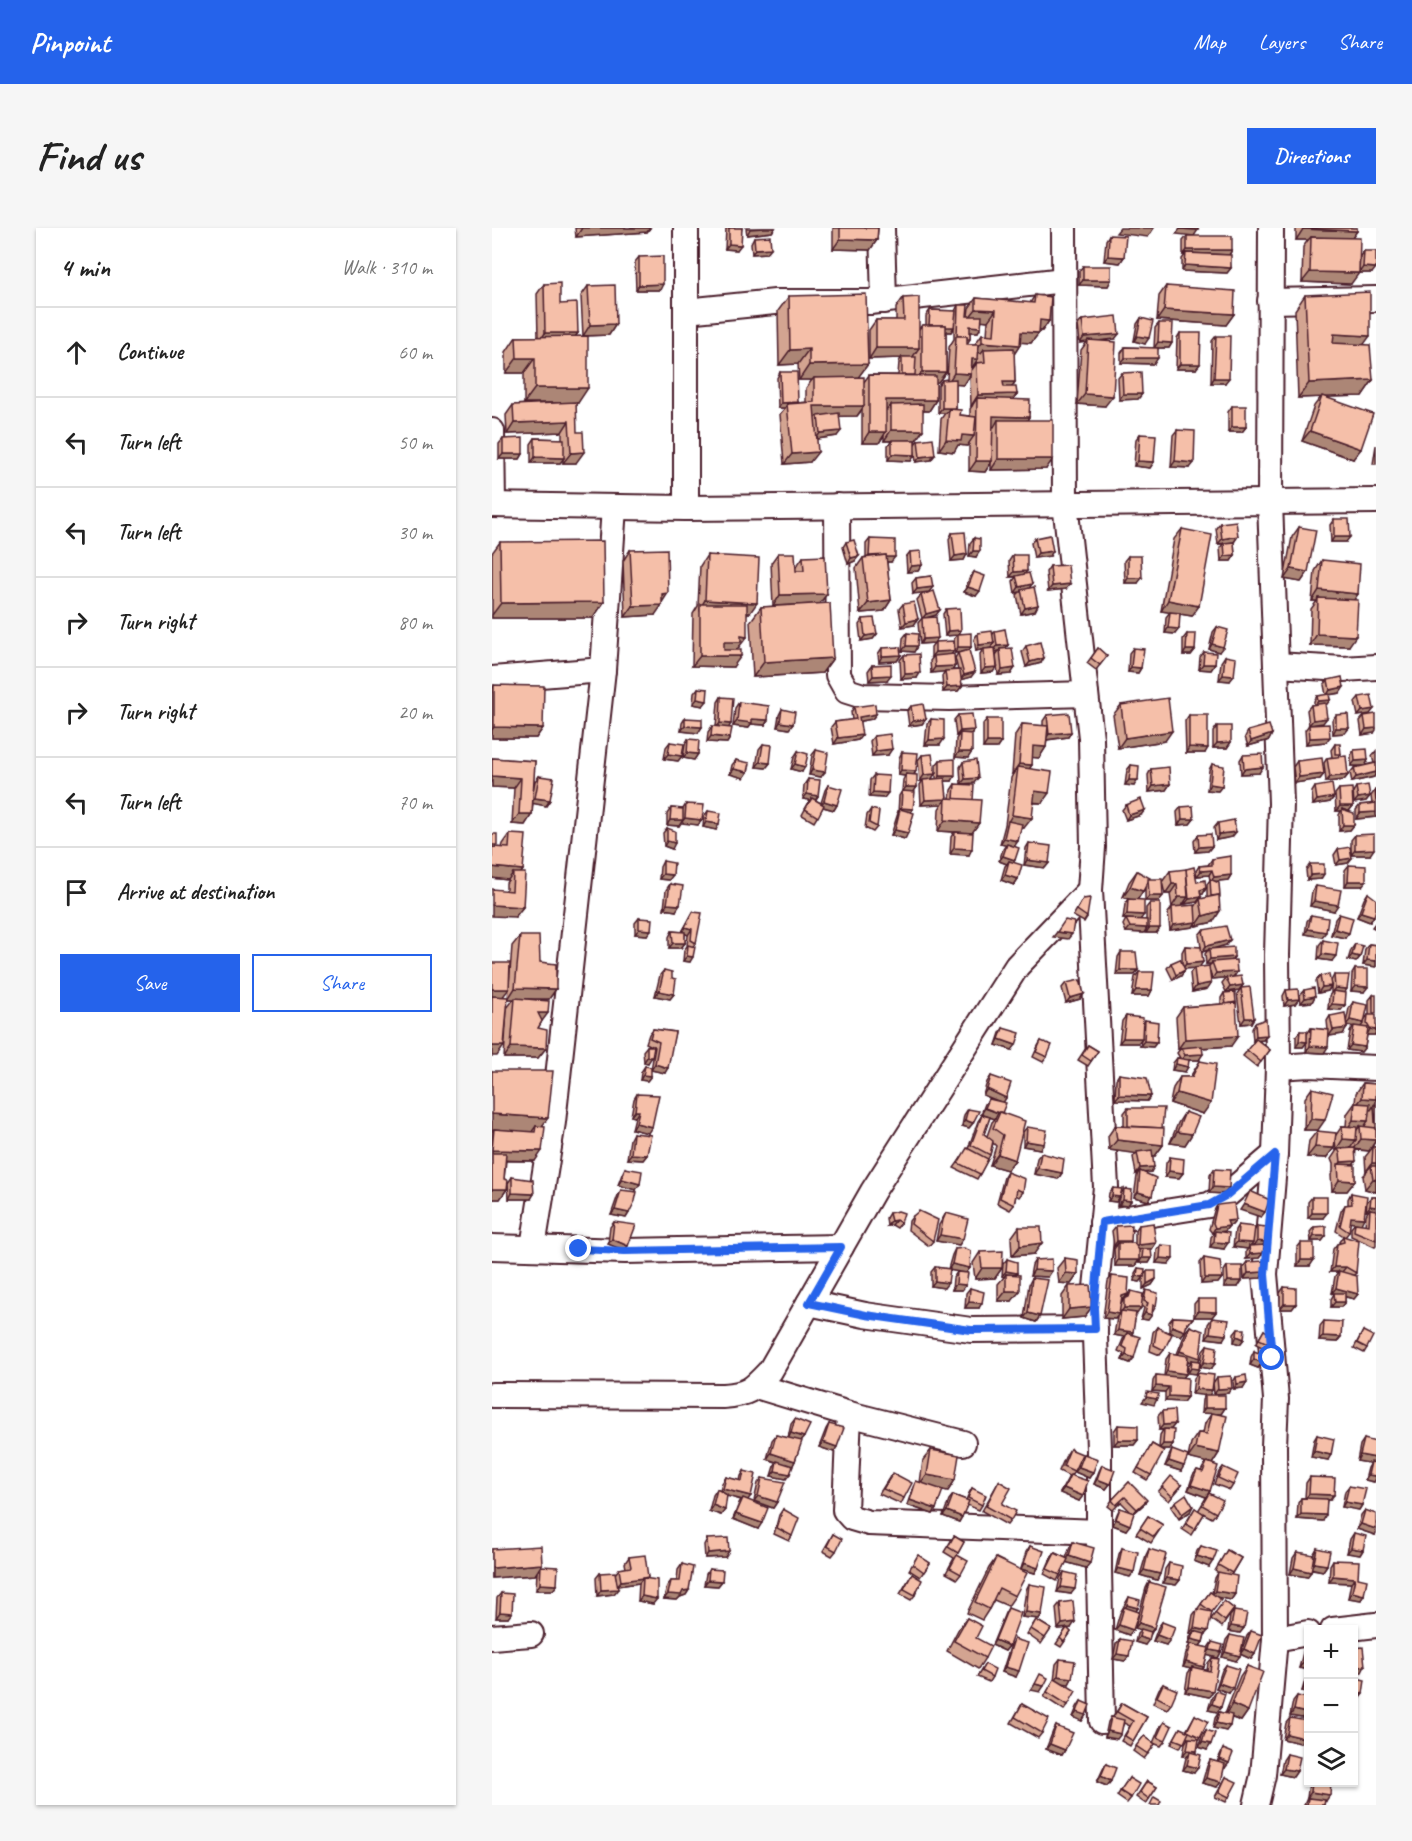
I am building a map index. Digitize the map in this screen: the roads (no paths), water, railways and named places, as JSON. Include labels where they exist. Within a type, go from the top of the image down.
[{"type":"street","points":[[686,228],[686,508]]},
{"type":"street","points":[[882,228],[884,301]]},
{"type":"street","points":[[1064,228],[1065,503],[1091,738],[1093,847],[1090,890],[1106,1187],[1094,1308],[1100,1449],[1102,1721]]},
{"type":"street","points":[[1256,1805],[1263,1775],[1275,1639],[1274,1446],[1276,1399],[1265,1274],[1275,1154],[1278,1067],[1277,955],[1281,803],[1270,502],[1270,228]]},
{"type":"street","points":[[686,311],[775,302],[884,301],[1064,280]]},
{"type":"street","points":[[1270,300],[1376,298]]},
{"type":"street","points":[[492,431],[493,505],[686,508],[1376,501]]},
{"type":"street","points":[[837,506],[838,675],[847,691],[863,696],[949,698],[1086,694]]},
{"type":"street","points":[[533,1247],[553,1122],[603,670],[615,507]]},
{"type":"street","points":[[1277,665],[1343,669],[1376,667]]},
{"type":"street","points":[[492,679],[603,670]]},
{"type":"street","points":[[492,1395],[723,1396],[742,1394],[756,1386],[770,1371],[873,1191],[1017,966],[1090,890]]},
{"type":"street","points":[[1278,1067],[1308,1065],[1376,1068]]},
{"type":"street","points":[[1102,1222],[1209,1205],[1227,1195],[1275,1154]]},
{"type":"street","points":[[492,1247],[625,1251],[841,1247]]},
{"type":"street","points":[[809,1303],[866,1315],[971,1330],[1095,1329]]},
{"type":"street","points":[[756,1386],[849,1414],[963,1443]]},
{"type":"street","points":[[849,1414],[845,1510],[852,1518],[868,1523],[1099,1532]]},
{"type":"street","points":[[1358,1626],[1376,1624]]},
{"type":"street","points":[[492,1637],[531,1634]]},
{"type":"street","points":[[1275,1639],[1304,1635]]}]
